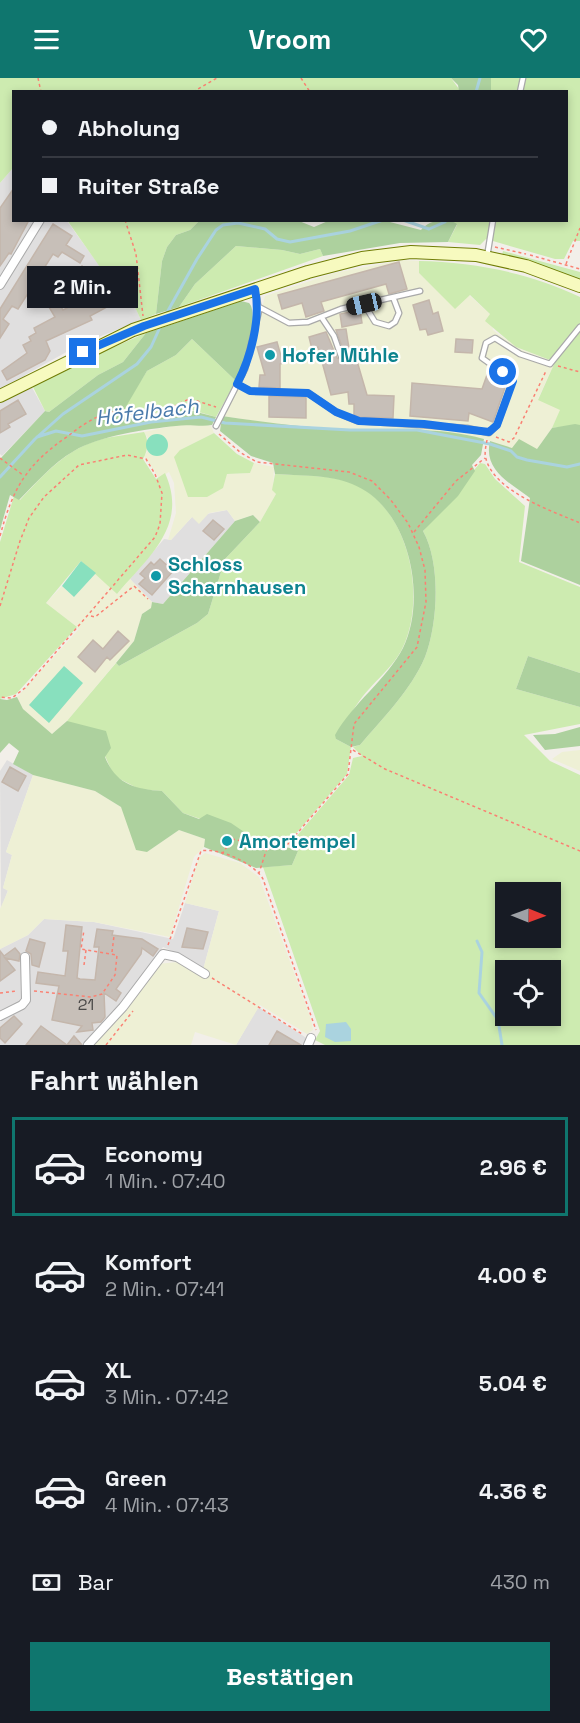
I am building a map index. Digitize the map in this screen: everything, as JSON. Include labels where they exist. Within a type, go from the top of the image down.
[{"type":"main road","points":[[0,396],[93,348],[147,325],[321,268],[381,255],[488,251],[580,286]]},
{"type":"street","points":[[0,285],[39,222]]},
{"type":"street","points":[[88,1045],[123,1007],[163,954],[177,957],[205,974]]},
{"type":"street","points":[[0,1016],[22,1005],[27,991],[25,957]]},
{"type":"lane","points":[[488,251],[493,222]]},
{"type":"lane","points":[[215,427],[245,369],[259,307],[255,289]]},
{"type":"lane","points":[[259,307],[289,324],[322,318],[364,304],[420,291]]},
{"type":"lane","points":[[364,304],[373,321],[387,326],[395,322],[399,314],[393,297]]},
{"type":"lane","points":[[322,318],[334,336],[341,356]]},
{"type":"lane","points":[[237,384],[250,391],[308,393],[336,412],[359,421],[424,424],[488,435],[497,425],[513,380],[482,358],[486,343],[495,338],[520,354],[550,364],[580,327]]},
{"type":"path","points":[[196,90],[217,78]]},
{"type":"path","points":[[126,222],[136,254],[147,325]]},
{"type":"path","points":[[565,264],[580,228]]},
{"type":"path","points":[[488,251],[565,264],[580,269]]},
{"type":"path","points":[[580,372],[550,364],[513,440],[506,441],[488,435],[485,453],[496,476],[516,492],[540,507],[580,523]]},
{"type":"path","points":[[0,536],[12,496],[23,476],[35,461],[78,428],[110,413],[140,417],[157,416],[191,399],[223,410]]},
{"type":"path","points":[[215,427],[237,450],[257,462],[338,471],[365,477],[390,499],[413,533],[423,560],[426,582],[419,640],[412,655],[356,722],[352,731],[348,774],[286,845],[269,846],[232,839],[222,854]]},
{"type":"path","points":[[0,606],[22,533],[44,497],[79,465],[120,456],[140,456],[148,462],[161,488],[159,530],[90,615],[17,695],[8,699],[0,697]]},
{"type":"path","points":[[413,533],[456,481],[485,457]]},
{"type":"path","points":[[0,458],[23,476]]},
{"type":"path","points":[[90,615],[95,617],[134,586],[148,599]]},
{"type":"path","points":[[352,749],[373,763],[580,851]]},
{"type":"path","points":[[258,873],[269,846]]},
{"type":"path","points":[[163,954],[173,936],[199,853],[209,850],[249,865],[258,873],[316,1031],[309,1042],[205,974]]},
{"type":"path","points":[[0,993],[57,992],[92,997],[102,994],[115,973],[117,955],[81,949],[84,930]]},
{"type":"path","points":[[112,953],[114,936]]},
{"type":"path","points":[[84,965],[86,950]]},
{"type":"shaded area","points":[[12,169],[12,222],[68,222],[109,279],[133,303],[141,320],[79,345],[25,375],[45,411],[2,456],[0,454],[0,183]]},
{"type":"shaded area","points":[[227,510],[235,521],[163,604],[152,602],[130,579],[164,539],[171,540],[192,517]]},
{"type":"shaded area","points":[[7,760],[33,775],[6,852],[12,855],[3,888],[8,890],[1,909],[0,771]]},
{"type":"shaded area","points":[[185,903],[219,911],[203,970],[163,947],[123,1004],[86,1045],[0,1045],[0,949],[28,935],[44,919],[94,922],[173,939]]},
{"type":"shaded area","points":[[258,1007],[305,1037],[311,1045],[236,1045]]},
{"type":"green space","points":[[0,78],[451,78],[459,89],[12,90],[12,169],[0,183]]},
{"type":"green space","points":[[451,78],[491,78],[491,90],[459,90],[458,85]]},
{"type":"green space","points":[[491,78],[580,78],[580,241],[573,241],[564,259],[555,259],[486,239],[480,245],[448,242],[457,225],[452,222],[568,222],[568,90],[491,90]]},
{"type":"green space","points":[[68,222],[198,222],[190,230],[176,235],[167,247],[162,261],[156,314],[141,320],[133,303],[109,280]]},
{"type":"green space","points":[[198,222],[302,222],[314,227],[326,222],[390,222],[421,230],[435,222],[457,224],[448,242],[400,243],[323,256],[320,249],[300,254],[236,246],[195,284],[179,307],[156,314],[162,261],[167,247],[176,235],[190,230]]},
{"type":"green space","points":[[236,246],[300,254],[320,249],[323,256],[179,307],[195,284]]},
{"type":"green space","points":[[503,251],[580,272],[580,280],[549,268],[502,255]]},
{"type":"green space","points":[[403,260],[419,261],[419,273],[455,308],[469,295],[491,315],[493,330],[498,334],[522,350],[555,362],[538,399],[561,410],[537,449],[513,448],[481,438],[415,429],[346,429],[270,423],[222,416],[245,374],[265,296],[334,273]]},
{"type":"green space","points":[[419,261],[501,270],[541,281],[580,297],[580,425],[552,428],[560,410],[538,400],[555,362],[516,347],[485,321],[490,314],[470,295],[455,309],[419,273]]},
{"type":"green space","points":[[241,301],[249,303],[253,318],[243,365],[236,381],[192,339],[176,355],[147,371],[121,415],[155,418],[177,407],[216,417],[212,425],[181,425],[137,431],[109,437],[84,446],[59,461],[19,500],[10,495],[0,530],[0,459],[45,411],[49,412],[98,375],[123,362],[146,333]]},
{"type":"green space","points":[[146,333],[123,362],[98,375],[49,412],[45,411],[33,387],[89,358]]},
{"type":"green space","points":[[192,339],[236,381],[216,417],[175,405],[149,414],[121,412],[147,371],[176,355]]},
{"type":"green space","points":[[222,416],[315,427],[450,432],[484,439],[481,455],[472,465],[475,471],[458,496],[423,531],[433,559],[436,593],[433,627],[425,657],[404,692],[360,745],[351,747],[336,739],[335,735],[342,723],[396,659],[403,648],[410,627],[414,604],[413,579],[400,532],[388,512],[372,495],[352,484],[323,477],[275,474],[273,463],[251,456],[220,431]]},
{"type":"green space","points":[[177,425],[211,426],[214,433],[180,450],[227,474],[250,473],[254,463],[274,467],[273,490],[276,494],[260,522],[253,515],[235,521],[227,510],[209,513],[199,524],[192,517],[171,540],[168,540],[176,513],[174,483],[169,472],[159,478],[144,456],[148,451],[148,438],[144,432]]},
{"type":"green space","points":[[580,425],[580,585],[521,561],[530,498],[500,475],[490,460],[489,451],[490,441],[512,448],[519,439],[537,449],[552,428]]},
{"type":"green space","points":[[144,432],[147,446],[143,459],[156,479],[165,473],[171,492],[172,509],[169,525],[162,539],[117,594],[81,561],[46,603],[77,627],[16,694],[0,699],[0,542],[14,496],[20,500],[53,466],[82,446],[105,438]]},
{"type":"green space","points":[[214,433],[237,454],[254,463],[250,473],[227,474],[223,488],[207,497],[188,497],[174,457],[180,450]]},
{"type":"green space","points":[[157,434],[165,437],[168,445],[165,453],[157,456],[149,453],[146,445],[149,437]]},
{"type":"green space","points":[[480,463],[485,464],[495,479],[525,506],[519,562],[580,587],[580,673],[528,656],[516,689],[580,707],[580,724],[524,735],[550,761],[580,775],[580,1045],[325,1045],[315,1040],[320,1031],[263,867],[292,865],[298,851],[289,845],[349,775],[353,758],[362,756],[353,747],[360,745],[396,703],[419,669],[429,643],[435,611],[435,576],[429,544],[423,531]]},
{"type":"green space","points":[[275,474],[343,480],[372,495],[387,511],[400,532],[408,554],[413,603],[410,626],[403,647],[389,668],[360,700],[336,739],[351,747],[347,774],[287,844],[269,845],[251,841],[250,836],[183,813],[162,791],[139,789],[114,776],[105,756],[67,721],[116,663],[119,666],[197,623],[208,614],[225,559],[260,522],[276,494],[272,490]]},
{"type":"green space","points":[[253,515],[260,522],[225,559],[208,614],[197,623],[119,666],[116,663],[134,641],[142,614],[151,608],[152,602],[163,604],[235,521]]},
{"type":"green space","points":[[81,561],[96,573],[74,597],[62,586]]},
{"type":"green space","points":[[96,573],[117,594],[130,579],[152,602],[151,608],[142,614],[134,641],[67,721],[52,734],[23,709],[17,697],[79,629],[46,603],[62,586],[74,597]]},
{"type":"green space","points":[[528,656],[580,673],[580,707],[516,689]]},
{"type":"green space","points":[[64,666],[83,683],[49,723],[29,705]]},
{"type":"green space","points":[[17,697],[23,709],[52,734],[67,721],[106,731],[111,748],[105,757],[120,779],[143,789],[162,791],[183,813],[199,819],[207,814],[231,823],[250,836],[251,843],[298,851],[292,865],[256,868],[204,847],[205,839],[179,830],[147,852],[136,850],[121,807],[95,791],[33,775],[13,764],[19,751],[9,743],[0,753],[0,699],[7,700]]},
{"type":"green space","points":[[580,727],[580,746],[545,750],[533,735],[555,734]]},
{"type":"green space","points":[[580,750],[580,771],[552,759],[562,752]]},
{"type":"green space","points":[[33,775],[95,791],[121,807],[147,852],[179,830],[205,839],[204,847],[194,857],[170,937],[94,922],[44,919],[28,935],[0,949],[0,909],[8,891],[3,888],[12,855],[6,852]]},
{"type":"green space","points":[[205,853],[240,863],[259,877],[313,1030],[307,1034],[260,1005],[236,1045],[195,1032],[191,1045],[94,1045],[117,1019],[157,964],[178,962],[203,970],[219,911],[185,903],[199,858]]},
{"type":"water","points":[[346,1022],[351,1029],[351,1041],[335,1042],[325,1037],[326,1024]]},
{"type":"building","points":[[12,191],[12,222],[28,222],[11,254],[9,253],[0,266],[0,208]]},
{"type":"building","points":[[53,224],[72,236],[66,245],[84,256],[80,263],[62,252],[58,257],[53,254],[18,309],[12,306],[3,319],[9,324],[0,338],[0,309]]},
{"type":"building","points":[[399,262],[407,289],[389,294],[386,284],[321,302],[324,311],[306,317],[302,303],[282,309],[278,295]]},
{"type":"building","points":[[82,266],[94,282],[88,286],[96,300],[104,295],[109,306],[90,316],[92,320],[46,341],[50,351],[45,360],[7,380],[2,371],[27,353],[23,345],[31,341],[29,337],[36,333],[34,328],[55,317],[49,307],[58,302],[63,310],[83,300],[66,277]]},
{"type":"building","points":[[429,300],[433,314],[438,312],[443,331],[428,335],[426,329],[420,330],[413,305]]},
{"type":"building","points":[[360,310],[362,323],[342,327],[340,314]]},
{"type":"building","points":[[346,329],[350,355],[355,354],[367,395],[394,396],[393,418],[358,417],[354,415],[354,404],[349,404],[348,392],[331,395],[318,347],[312,349],[309,337],[326,332],[337,358],[342,360],[345,355],[336,330]]},
{"type":"building","points":[[456,339],[473,340],[472,353],[455,352]]},
{"type":"building","points":[[277,342],[283,363],[280,364],[280,388],[259,387],[260,375],[265,375],[257,347]]},
{"type":"building","points":[[487,375],[507,382],[493,422],[469,413],[468,421],[410,416],[412,383],[482,389]]},
{"type":"building","points":[[269,396],[306,397],[306,418],[269,417]]},
{"type":"building","points":[[18,400],[26,414],[8,424],[10,427],[0,433],[0,411]]},
{"type":"building","points":[[213,520],[224,529],[214,540],[203,531]]},
{"type":"building","name":"Schloss Scharnhausen","points":[[160,559],[173,571],[152,595],[139,584],[145,578],[140,574],[151,562],[154,565]]},
{"type":"building","points":[[118,631],[129,641],[110,660],[107,657],[95,672],[78,657],[93,640],[103,649]]},
{"type":"building","points":[[10,767],[26,776],[18,791],[2,782]]},
{"type":"building","points":[[66,925],[82,927],[77,978],[80,979],[95,980],[99,947],[94,947],[97,929],[113,931],[112,935],[142,939],[158,949],[153,956],[142,948],[141,954],[116,989],[121,993],[116,1001],[104,993],[105,1017],[101,1022],[92,1023],[93,1030],[77,1032],[82,1026],[52,1020],[59,986],[36,983],[38,972],[65,976],[68,951],[63,951]]},
{"type":"building","points":[[187,928],[208,932],[203,949],[182,947]]},
{"type":"building","points":[[30,939],[45,943],[39,967],[32,965],[31,954],[26,951]]},
{"type":"building","points":[[15,948],[20,954],[19,961],[5,958],[15,970],[0,981],[0,951],[4,956]]},
{"type":"building","points":[[14,1016],[22,1024],[5,1043],[0,1038],[0,1028]]},
{"type":"building","points":[[41,1026],[67,1045],[26,1045]]},
{"type":"building","points":[[277,1031],[301,1045],[269,1045]]},
{"type":"building","points":[[74,1036],[82,1045],[67,1045]]},
{"type":"waterway","points":[[477,90],[480,78]]},
{"type":"waterway","points":[[165,316],[197,259],[216,230],[223,225],[238,223],[265,229],[277,239],[290,242],[350,231],[377,222]]},
{"type":"waterway","points":[[409,222],[429,229],[445,222]]},
{"type":"waterway","points":[[0,477],[35,439],[63,414],[137,364],[151,347],[161,325]]},
{"type":"waterway","name":"Höfelbach","points":[[37,437],[56,431],[82,436],[151,422],[201,417],[225,423],[350,430],[417,430],[490,444],[511,451],[517,457],[527,460],[567,467],[580,464]]},
{"type":"waterway","points":[[477,941],[482,952],[479,993],[498,1020],[502,1045]]},
{"type":"place","name":"Hofer Mühle","points":[[270,355]]},
{"type":"place","name":"Schloss Scharnhausen","points":[[156,576]]},
{"type":"place","name":"Amortempel","points":[[227,841]]},
{"type":"route","points":[[83,352],[144,326],[255,289],[259,311],[245,369],[237,384],[248,390],[308,393],[336,412],[359,421],[424,424],[489,432],[497,425],[513,381],[503,372]]}]
